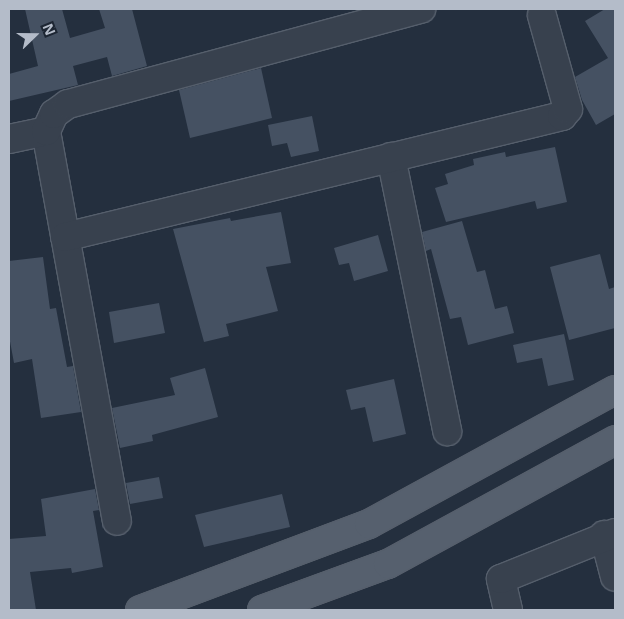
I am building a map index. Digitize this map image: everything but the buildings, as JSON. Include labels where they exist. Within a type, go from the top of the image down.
[{"type":"main road","points":[[140,610],[369,524],[615,390]]},
{"type":"main road","points":[[262,610],[388,564],[615,440]]},
{"type":"street","points":[[117,521],[46,131],[54,114],[68,104],[421,9]]},
{"type":"street","points":[[65,237],[562,116],[568,109],[543,11]]},
{"type":"street","points":[[9,139],[46,131]]},
{"type":"street","points":[[390,157],[447,431]]},
{"type":"street","points":[[508,610],[501,578],[610,534],[615,577]]}]
